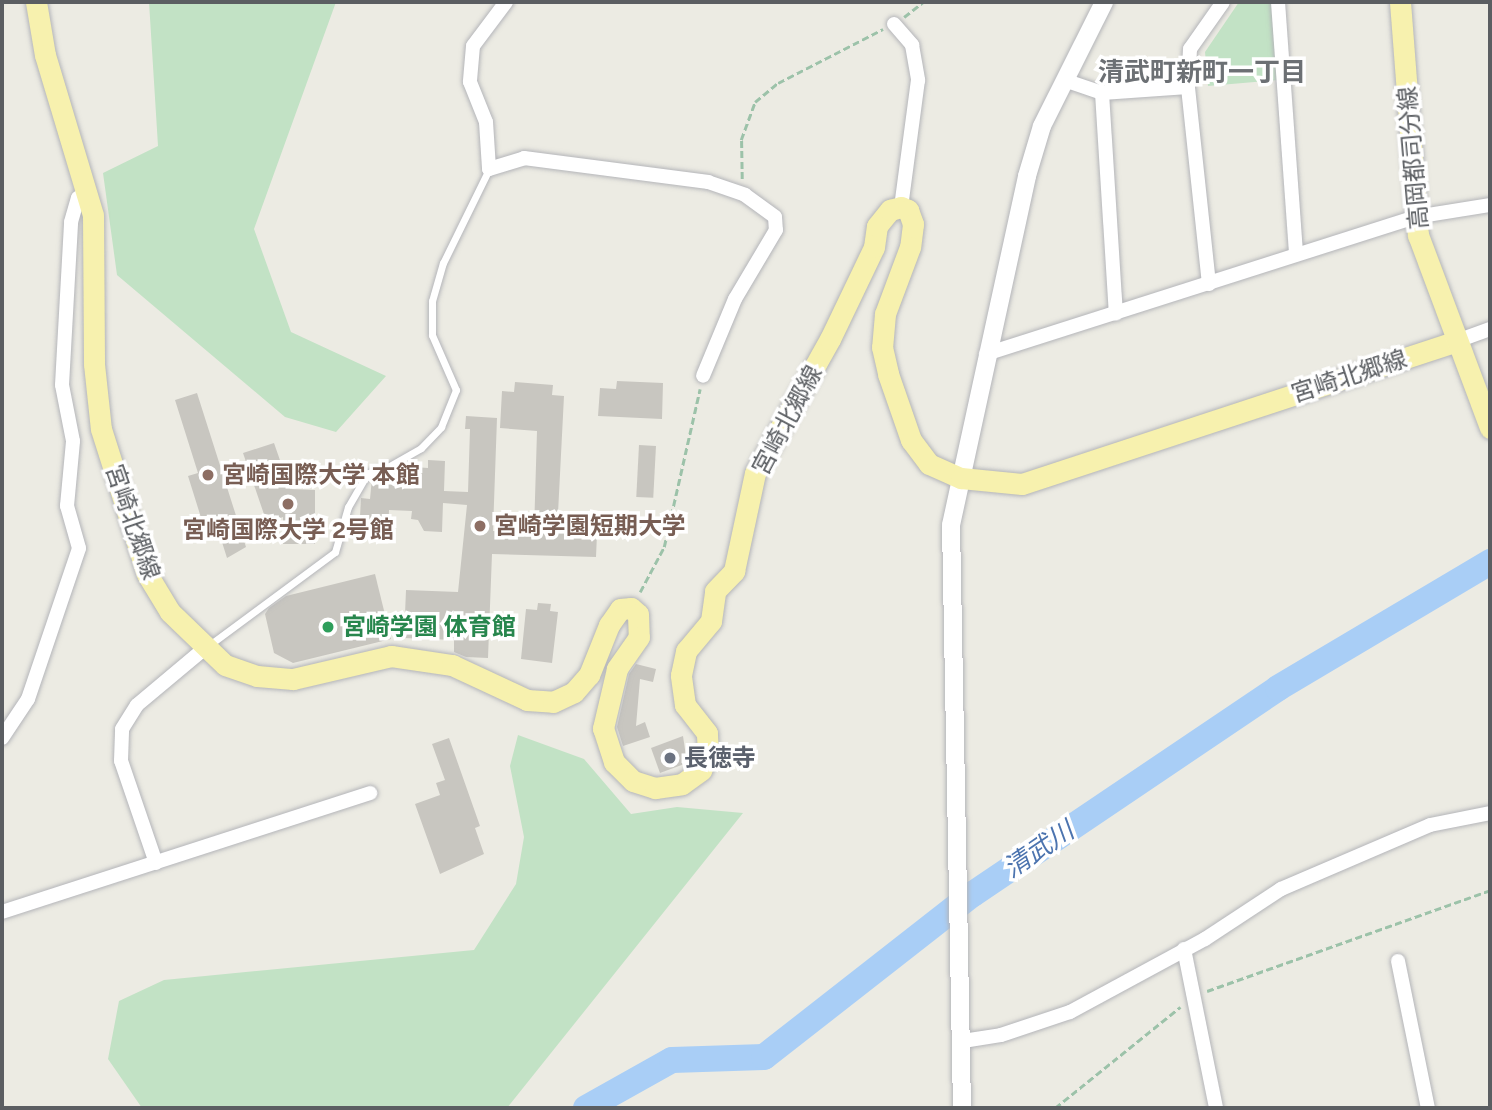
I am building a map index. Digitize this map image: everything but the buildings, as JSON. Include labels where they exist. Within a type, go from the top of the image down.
[{"type":"main road","name":"宮崎北郷線","points":[[36,2],[45,55],[88,191],[93,215],[94,364],[101,429],[147,574],[170,612],[204,649],[225,665],[257,676],[293,679],[391,656],[452,665],[527,700],[553,702],[574,692],[589,676],[608,625],[620,609],[631,608],[638,614],[639,637],[617,669],[603,728],[614,762],[634,781],[655,788],[682,784],[701,770],[708,754],[707,733],[685,705],[681,675],[686,651],[711,621],[715,591],[734,571],[755,473],[864,270],[877,226],[890,210],[901,207],[913,224],[910,247],[885,314],[882,347],[888,374],[911,440],[929,464],[961,478],[1022,484],[1457,341]]},
{"type":"main road","name":"高岡都司分線","points":[[1400,2],[1415,217],[1490,428]]},
{"type":"street","points":[[506,2],[473,46],[470,82],[486,122],[489,169],[524,158],[708,181],[745,195],[775,216],[776,230],[735,299],[703,376]]},
{"type":"street","points":[[962,1108],[963,1041],[948,559],[986,354],[1027,176],[1042,127],[1104,2]]},
{"type":"street","points":[[1209,284],[1188,87],[1190,48],[1223,2]]},
{"type":"street","points":[[1278,2],[1296,254]]},
{"type":"street","points":[[894,24],[912,45],[918,80],[901,207]]},
{"type":"street","points":[[1064,80],[1102,93],[1188,87]]},
{"type":"street","points":[[1102,93],[1116,314]]},
{"type":"street","points":[[2,738],[28,699],[79,548],[67,506],[73,441],[62,384],[71,222],[78,198],[88,191]]},
{"type":"street","points":[[986,354],[1415,217],[1490,205]]},
{"type":"street","points":[[1457,341],[1490,329]]},
{"type":"street","points":[[156,863],[121,761],[122,729],[136,705],[204,649]]},
{"type":"street","points":[[2,912],[370,793]]},
{"type":"street","points":[[963,1041],[1001,1035],[1070,1012],[1184,949],[1281,889],[1356,854],[1430,825],[1490,813]]},
{"type":"street","points":[[1184,949],[1216,1108]]},
{"type":"street","points":[[1398,961],[1428,1108]]},
{"type":"lane","points":[[204,649],[335,552],[348,508],[368,473],[386,468],[421,449],[441,427],[456,390],[432,335],[432,301],[443,263],[489,169]]},
{"type":"path","points":[[745,195],[741,140],[755,102],[778,83],[894,24],[923,2]]},
{"type":"path","points":[[631,608],[664,547],[703,376]]},
{"type":"path","points":[[1055,1108],[1194,996],[1490,890]]},
{"type":"green space","points":[[149,2],[336,2],[254,229],[291,332],[386,376],[336,432],[285,417],[117,275],[103,173],[158,146]]},
{"type":"green space","points":[[1239,2],[1273,2],[1278,80],[1208,86],[1205,52]]},
{"type":"green space","points":[[518,735],[584,759],[631,814],[677,807],[743,813],[507,1108],[142,1108],[108,1059],[119,1001],[164,980],[474,950],[516,884],[524,837],[510,766]]},
{"type":"waterway","name":"清武川","points":[[586,1108],[672,1060],[764,1057],[973,894],[1278,688],[1490,562]]},
{"type":"place","name":"宮崎国際大学 本館","points":[[208,475]]},
{"type":"place","name":"宮崎国際大学 2号館","points":[[288,504]]},
{"type":"place","name":"宮崎学園短期大学","points":[[480,526]]},
{"type":"place","name":"宮崎学園 体育館","points":[[328,627]]},
{"type":"place","name":"長徳寺","points":[[670,758]]},
{"type":"district","name":"清武町新町一丁目","points":[[1202,73]]}]
